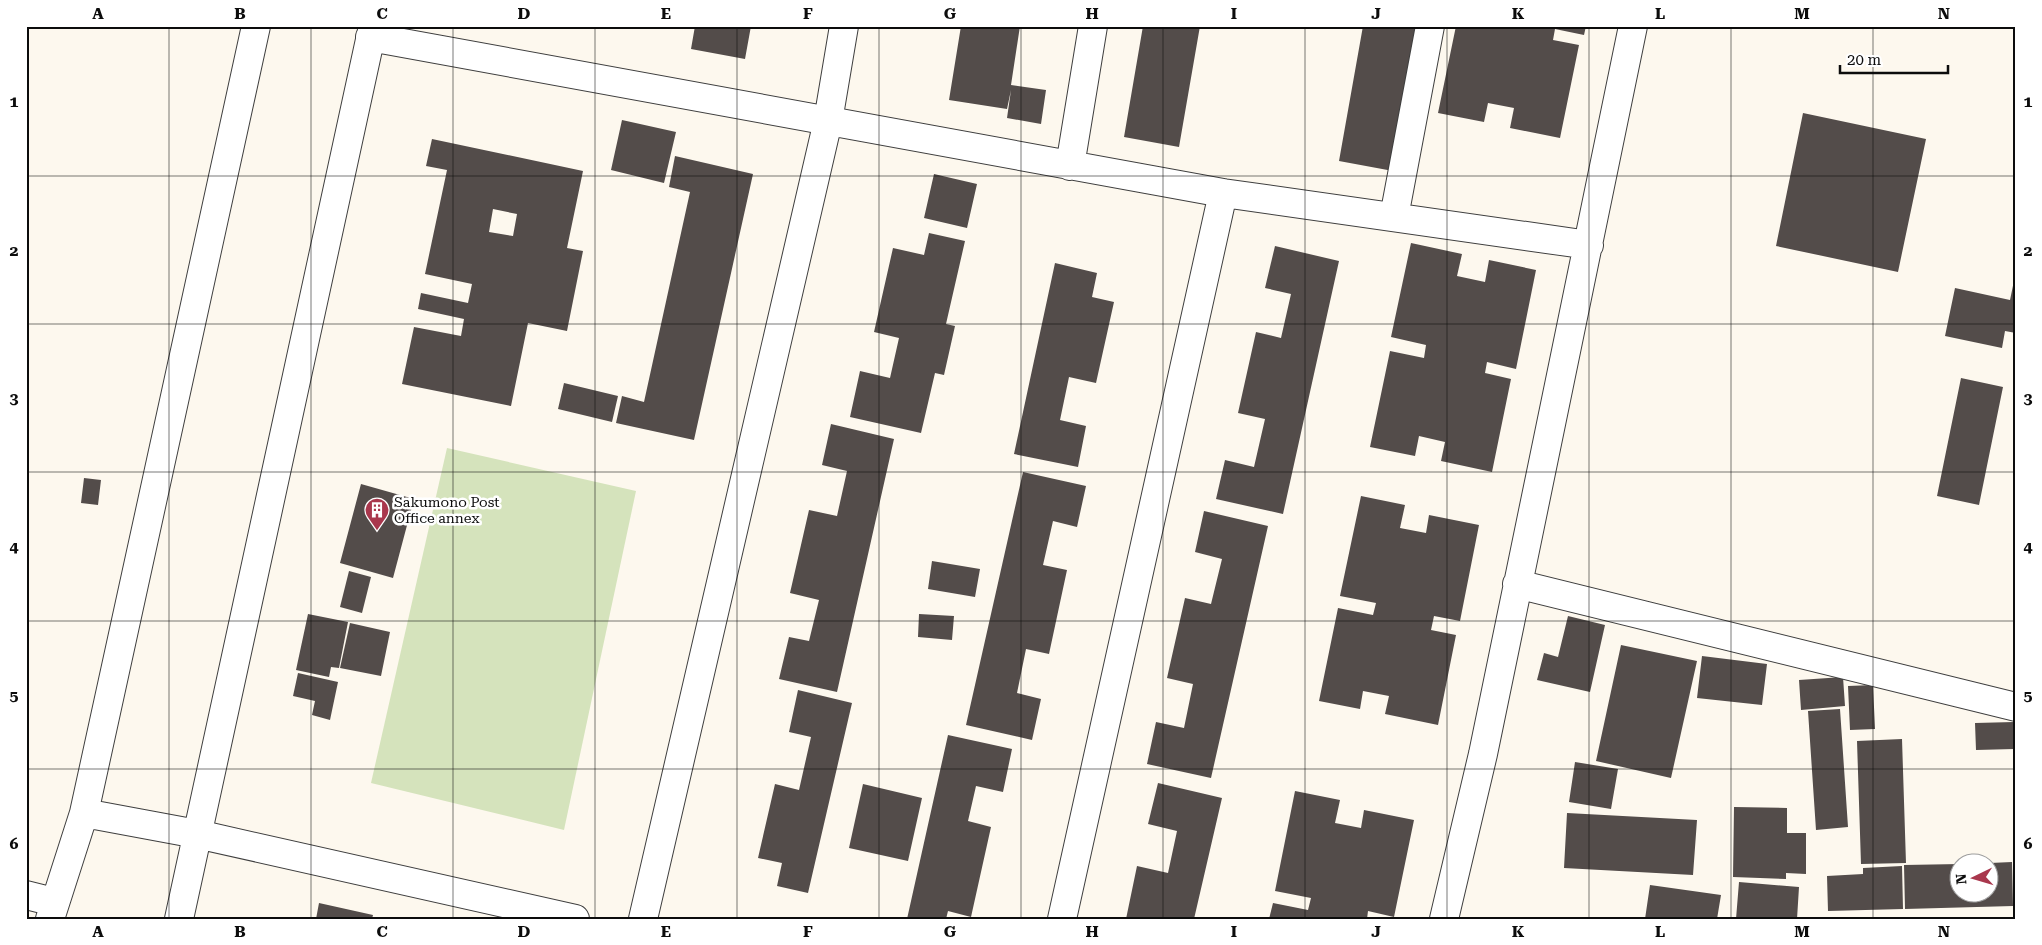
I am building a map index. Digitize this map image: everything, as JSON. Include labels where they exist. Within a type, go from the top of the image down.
[{"type":"street","points":[[26,895],[52,910],[84,813],[256,26]]},
{"type":"street","points":[[643,919],[828,121],[844,26]]},
{"type":"street","points":[[1070,166],[1093,26]]},
{"type":"street","points":[[1394,217],[1430,26]]},
{"type":"street","points":[[1444,919],[1483,754],[1517,584],[1590,245],[1633,26]]},
{"type":"street","points":[[179,919],[371,32],[828,121],[1223,193],[1590,245]]},
{"type":"street","points":[[1062,919],[1223,193]]},
{"type":"street","points":[[1517,584],[2016,708]]},
{"type":"street","points":[[84,813],[197,834],[575,919]]},
{"type":"green space","points":[[447,448],[636,491],[564,830],[371,783]]},
{"type":"building","points":[[695,26],[751,26],[745,59],[691,49]]},
{"type":"building","points":[[961,26],[1020,26],[1011,85],[1046,90],[1041,124],[1007,118],[1011,90],[1007,109],[949,100]]},
{"type":"building","points":[[1143,26],[1200,26],[1179,147],[1124,137]]},
{"type":"building","points":[[1363,26],[1419,26],[1393,171],[1339,161]]},
{"type":"building","points":[[1456,26],[1586,26],[1584,35],[1555,29],[1553,40],[1579,45],[1560,138],[1510,128],[1514,108],[1488,103],[1484,122],[1438,113]]},
{"type":"building","points":[[1803,113],[1926,139],[1898,272],[1776,246]]},
{"type":"building","points":[[622,120],[676,132],[664,183],[611,170]]},
{"type":"building","points":[[432,139],[583,171],[567,248],[583,251],[567,331],[528,323],[511,406],[402,384],[414,327],[461,336],[464,319],[418,309],[421,293],[468,303],[472,284],[425,274],[447,170],[426,166]],"holes":[[[493,209],[517,214],[513,236],[489,232]]]},
{"type":"building","points":[[675,156],[753,174],[694,440],[616,423],[622,396],[644,402],[690,192],[669,187]]},
{"type":"building","points":[[934,174],[977,184],[967,228],[924,218]]},
{"type":"building","points":[[929,233],[965,241],[946,324],[955,326],[944,375],[935,373],[921,433],[850,417],[860,371],[890,378],[899,338],[874,332],[893,248],[924,255]]},
{"type":"building","points":[[1411,243],[1462,254],[1457,276],[1485,282],[1489,260],[1536,270],[1516,369],[1487,362],[1485,373],[1511,379],[1492,472],[1441,461],[1445,442],[1419,436],[1415,456],[1370,447],[1390,351],[1424,358],[1426,345],[1391,337]]},
{"type":"building","points":[[1275,246],[1339,261],[1283,514],[1216,499],[1225,460],[1254,467],[1265,419],[1238,413],[1256,332],[1281,338],[1291,294],[1265,288]]},
{"type":"building","points":[[1055,263],[1097,273],[1092,297],[1114,302],[1096,383],[1069,377],[1060,420],[1086,426],[1078,467],[1014,454]]},
{"type":"building","points":[[2015,276],[2016,333],[2005,331],[2002,348],[1945,336],[1955,288],[2010,300]]},
{"type":"building","points":[[1961,378],[2003,387],[1979,505],[1937,496]]},
{"type":"building","points":[[564,383],[618,396],[612,422],[558,409]]},
{"type":"building","points":[[831,424],[894,439],[837,692],[779,679],[789,637],[809,641],[819,600],[790,593],[809,510],[837,516],[847,471],[822,465]]},
{"type":"building","points":[[1023,472],[1086,486],[1077,527],[1053,521],[1043,565],[1067,570],[1049,654],[1026,649],[1017,693],[1041,699],[1032,740],[966,725]]},
{"type":"building","points":[[84,478],[101,480],[98,505],[81,503]]},
{"type":"building","name":"Sakumono Post Office annex","points":[[361,484],[414,499],[393,578],[340,563]]},
{"type":"building","points":[[1361,496],[1405,505],[1400,528],[1426,533],[1429,515],[1479,525],[1460,621],[1434,616],[1431,630],[1456,635],[1438,725],[1385,714],[1389,696],[1363,691],[1360,709],[1319,701],[1338,608],[1373,615],[1376,603],[1340,596]]},
{"type":"building","points":[[1204,511],[1268,526],[1211,778],[1147,764],[1156,722],[1184,728],[1193,684],[1167,678],[1185,598],[1211,604],[1222,559],[1195,552]]},
{"type":"building","points":[[932,561],[980,569],[975,597],[928,589]]},
{"type":"building","points":[[349,571],[371,577],[362,613],[340,607]]},
{"type":"building","points":[[308,614],[348,622],[339,668],[331,667],[329,677],[296,670]]},
{"type":"building","points":[[919,614],[954,616],[952,640],[918,637]]},
{"type":"building","points":[[1568,616],[1605,625],[1590,692],[1537,680],[1544,653],[1558,657]]},
{"type":"building","points":[[350,623],[390,632],[381,676],[340,668]]},
{"type":"building","points":[[1621,645],[1697,661],[1671,778],[1596,761]]},
{"type":"building","points":[[1702,656],[1767,664],[1762,705],[1697,698]]},
{"type":"building","points":[[298,673],[338,682],[330,720],[312,715],[315,701],[293,696]]},
{"type":"building","points":[[1843,677],[1845,706],[1801,710],[1799,680]]},
{"type":"building","points":[[1873,685],[1875,729],[1850,730],[1848,686]]},
{"type":"building","points":[[798,690],[852,703],[808,893],[777,886],[782,863],[758,858],[775,784],[799,790],[811,737],[789,732]]},
{"type":"building","points":[[1840,709],[1848,827],[1816,830],[1808,711]]},
{"type":"building","points":[[2014,722],[2014,749],[1976,750],[1975,723]]},
{"type":"building","points":[[948,735],[1012,749],[1003,792],[976,786],[968,821],[991,827],[971,917],[948,911],[946,919],[907,919]]},
{"type":"building","points":[[1902,739],[1906,863],[1861,864],[1857,741]]},
{"type":"building","points":[[1575,762],[1618,769],[1611,809],[1569,802]]},
{"type":"building","points":[[1158,783],[1222,798],[1194,919],[1126,919],[1137,866],[1168,873],[1177,831],[1148,824]]},
{"type":"building","points":[[863,784],[922,798],[908,861],[849,848]]},
{"type":"building","points":[[1295,791],[1340,800],[1335,823],[1361,828],[1364,810],[1414,820],[1394,917],[1368,911],[1367,919],[1269,919],[1273,903],[1308,910],[1311,898],[1275,891]]},
{"type":"building","points":[[1734,807],[1787,808],[1787,833],[1806,833],[1806,874],[1786,873],[1786,879],[1733,877]]},
{"type":"building","points":[[1567,813],[1697,820],[1693,875],[1564,868]]},
{"type":"building","points":[[2012,862],[2013,906],[1905,909],[1904,865],[1950,864],[1950,902],[2000,902],[2000,863]]},
{"type":"building","points":[[1902,866],[1903,909],[1828,911],[1827,876],[1863,874],[1863,868]]},
{"type":"building","points":[[1739,882],[1799,887],[1797,919],[1736,919]]},
{"type":"building","points":[[1650,885],[1721,895],[1717,919],[1645,919]]},
{"type":"building","points":[[319,903],[373,915],[372,919],[316,919]]},
{"type":"place","name":"Sakumono Post Office annex","points":[[377,531]]}]
